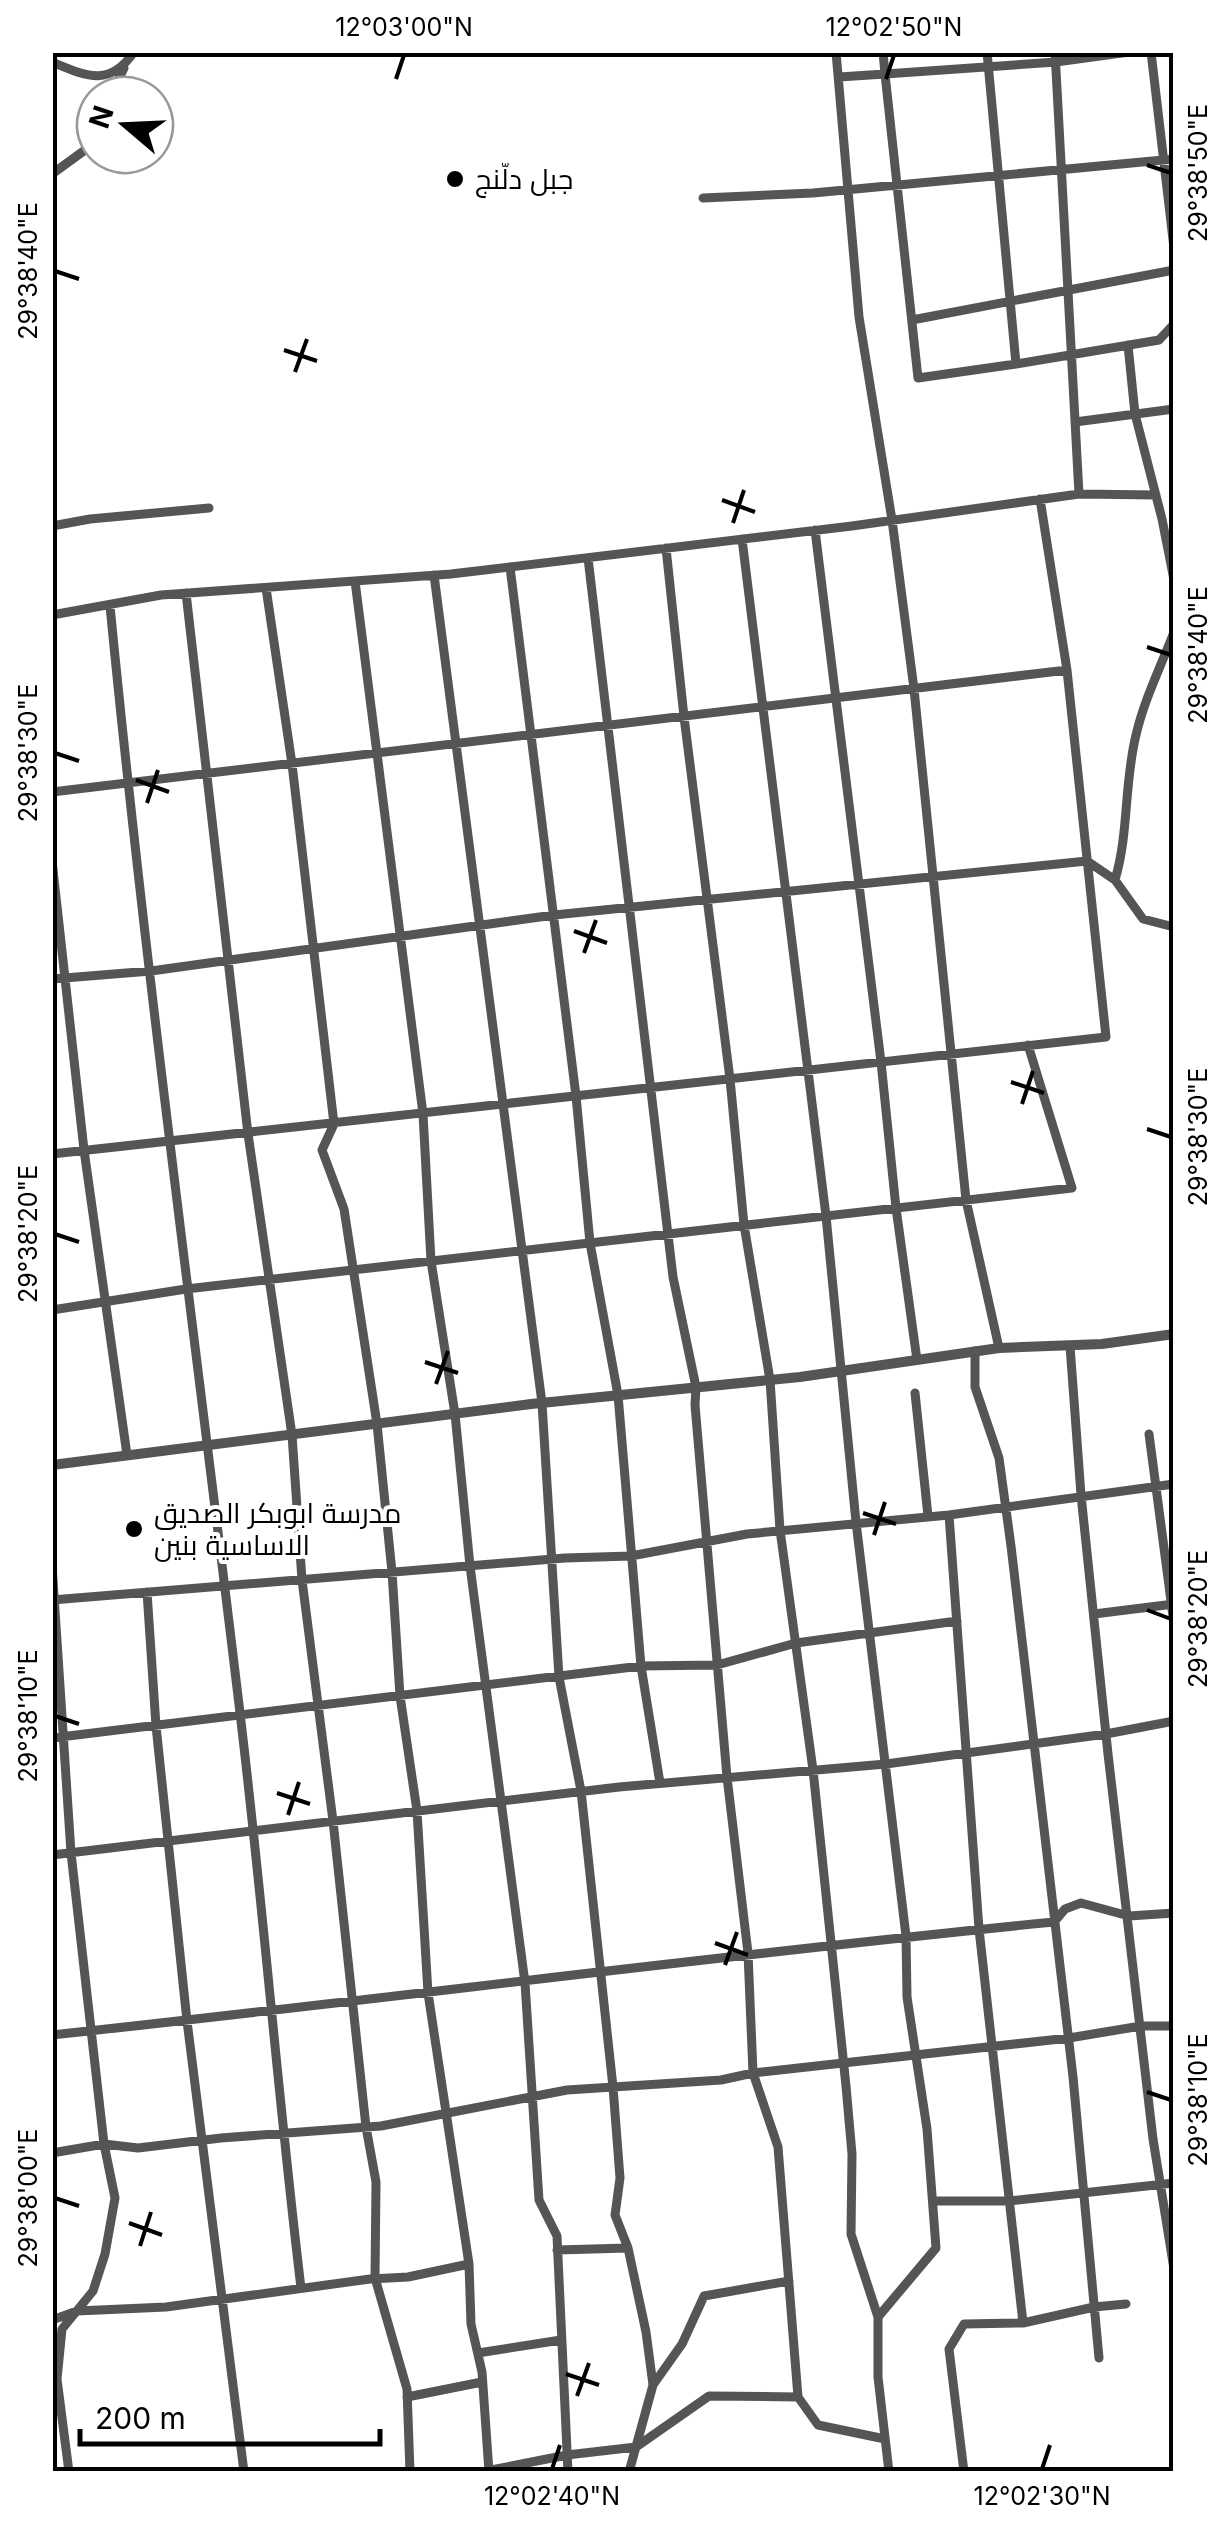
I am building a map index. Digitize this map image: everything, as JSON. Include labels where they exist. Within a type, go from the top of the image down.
[{"type":"street","points":[[121,75],[134,52]]},
{"type":"street","points":[[836,52],[859,318],[892,520],[914,689],[966,1200],[999,1348]]},
{"type":"street","points":[[883,52],[918,378],[1174,338]]},
{"type":"street","points":[[987,52],[1016,364]]},
{"type":"street","points":[[839,77],[1129,52]]},
{"type":"street","points":[[1151,52],[1170,159],[1174,248]]},
{"type":"street","points":[[1055,58],[1078,494]]},
{"type":"street","points":[[52,62],[92,78],[124,68]]},
{"type":"street","points":[[52,174],[75,157]]},
{"type":"street","points":[[703,198],[848,190],[1170,159]]},
{"type":"street","points":[[912,320],[1174,270]]},
{"type":"street","points":[[1159,340],[1174,324]]},
{"type":"street","points":[[1128,345],[1135,414],[1174,580]]},
{"type":"street","points":[[1075,422],[1174,409]]},
{"type":"street","points":[[52,615],[186,594],[434,575],[588,558],[1078,494],[1156,495]]},
{"type":"street","points":[[52,1154],[1106,1036],[1067,670],[1040,499]]},
{"type":"street","points":[[52,526],[209,508]]},
{"type":"street","points":[[815,530],[896,1208],[918,1360]]},
{"type":"street","points":[[742,539],[826,1216],[856,1522],[906,1936],[907,1997],[934,2200],[936,2248],[878,2318]]},
{"type":"street","points":[[666,548],[744,1225],[770,1380],[780,1530],[813,1770],[852,2154],[851,2234],[878,2318],[878,2377],[889,2472]]},
{"type":"street","points":[[588,558],[673,1277],[696,1387],[727,1778],[748,1953],[753,2073],[778,2147],[798,2397],[818,2425],[885,2439]]},
{"type":"street","points":[[510,567],[576,1096],[590,1243],[618,1395],[642,1666],[660,1783]]},
{"type":"street","points":[[434,575],[542,1403],[559,1677],[581,1791],[613,2087],[620,2178],[615,2215],[628,2248],[653,2385]]},
{"type":"street","points":[[355,581],[423,1114],[431,1261],[455,1414],[470,1566],[525,1983],[539,2200],[557,2236],[568,2472]]},
{"type":"street","points":[[266,588],[292,764],[334,1124],[322,1150],[344,1209],[378,1424],[400,1696],[417,1811],[428,1994],[469,2264],[487,2471],[567,2455],[636,2448],[709,2396],[798,2397]]},
{"type":"street","points":[[186,594],[248,1134],[292,1435],[316,1706],[333,1821],[366,2127],[376,2182],[375,2278],[407,2397],[410,2472]]},
{"type":"street","points":[[110,606],[186,1289],[240,1716],[301,2288]]},
{"type":"street","points":[[1114,880],[1124,848],[1136,735],[1174,632]]},
{"type":"street","points":[[52,792],[1067,670]]},
{"type":"street","points":[[52,861],[84,1150],[127,1455]]},
{"type":"street","points":[[52,979],[151,971],[554,914],[1087,861],[1114,880],[1143,920],[1174,927]]},
{"type":"street","points":[[52,1310],[186,1289],[1072,1188],[1028,1046]]},
{"type":"street","points":[[52,1464],[542,1403],[770,1380],[999,1348],[1070,1346],[1174,1334]]},
{"type":"street","points":[[1070,1346],[1106,1734],[1160,2184],[1174,2268]]},
{"type":"street","points":[[975,1352],[975,1387],[999,1458],[1006,1507],[1068,2038],[1099,2358]]},
{"type":"street","points":[[916,1393],[928,1516]]},
{"type":"street","points":[[1148,1434],[1174,1624]]},
{"type":"street","points":[[53,1600],[631,1556],[780,1530],[949,1515],[1174,1484]]},
{"type":"street","points":[[949,1515],[978,1929],[1023,2323]]},
{"type":"street","points":[[52,1565],[58,1737],[104,2144],[115,2198],[105,2254],[93,2291],[62,2329],[57,2379],[69,2472]]},
{"type":"street","points":[[148,1592],[156,1726],[187,2020],[244,2472]]},
{"type":"street","points":[[1094,1614],[1172,1605]]},
{"type":"street","points":[[58,1737],[642,1666],[717,1665],[796,1643],[957,1622]]},
{"type":"street","points":[[52,1855],[581,1791],[886,1764],[1174,1721]]},
{"type":"street","points":[[52,2036],[525,1983],[748,1953],[1054,1922],[1065,1908],[1081,1903],[1129,1916],[1174,1913]]},
{"type":"street","points":[[52,2153],[104,2144],[138,2148],[366,2127],[613,2087],[721,2080],[1141,2026],[1174,2026]]},
{"type":"street","points":[[934,2200],[1009,2201],[1174,2183]]},
{"type":"street","points":[[557,2250],[628,2248]]},
{"type":"street","points":[[52,2320],[76,2312],[166,2307],[375,2278],[408,2277],[469,2264]]},
{"type":"street","points":[[629,2472],[653,2385],[682,2344],[704,2296],[788,2281]]},
{"type":"street","points":[[964,2472],[949,2349],[964,2324],[1023,2323],[1094,2306],[1126,2304]]},
{"type":"street","points":[[478,2353],[561,2340]]},
{"type":"street","points":[[407,2397],[482,2382]]},
{"type":"place","name":"جبل دلّنج","points":[[455,179]]},
{"type":"place","name":"مدرسة ابوبكر الصديق الاساسية بنين","points":[[134,1529]]}]
